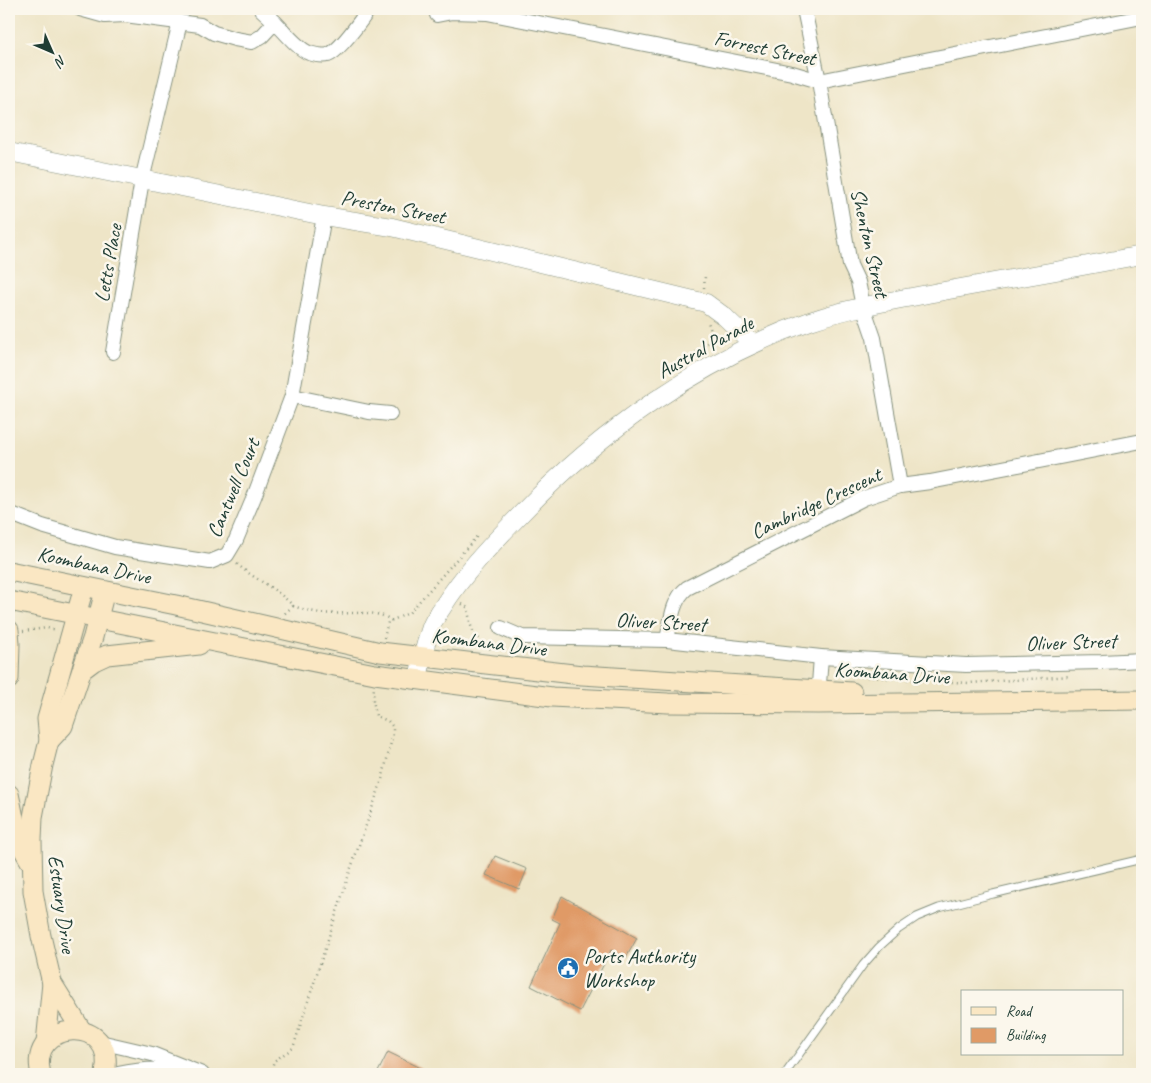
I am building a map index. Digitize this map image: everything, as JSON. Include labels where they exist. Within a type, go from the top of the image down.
[{"type":"main road","name":"Koombana Drive","points":[[9,571],[176,605],[380,652],[582,675],[881,704],[973,701],[1142,700]]},
{"type":"main road","name":"Estuary Drive","points":[[82,1031],[52,983],[33,891],[32,865],[33,818],[49,741],[47,720],[84,587]]},
{"type":"main road","name":"Estuary Drive","points":[[49,741],[63,726],[98,619],[105,591]]},
{"type":"main road","name":"Koombana Drive","points":[[9,601],[375,674],[552,698],[668,703],[818,697]]},
{"type":"main road","points":[[9,679],[10,644],[15,631]]},
{"type":"main road","points":[[82,670],[94,661],[107,656],[215,643]]},
{"type":"main road","points":[[9,794],[19,842],[32,865]]},
{"type":"main road","name":"Estuary Drive","points":[[41,1074],[39,1062],[46,1043],[52,983]]},
{"type":"main road","points":[[46,1043],[62,1032],[72,1030],[89,1033],[100,1042],[106,1052],[107,1064],[105,1074]]},
{"type":"street","points":[[80,9],[105,16],[125,15],[200,25],[214,33],[236,40],[252,42],[262,36],[275,22]]},
{"type":"street","points":[[261,9],[308,53],[321,56],[330,54],[349,36],[369,9]]},
{"type":"street","name":"Shenton Street","points":[[804,9],[819,80],[850,265],[858,282],[863,306],[874,338],[900,486]]},
{"type":"street","name":"Forrest Street","points":[[437,16],[452,12],[487,13],[792,73],[819,80],[1142,17]]},
{"type":"street","name":"Letts Place","points":[[113,352],[142,180],[180,22]]},
{"type":"street","name":"Preston Street","points":[[9,152],[324,216],[392,227],[706,302],[753,344]]},
{"type":"street","name":"Cantwell Court","points":[[9,513],[42,526],[115,547],[210,562],[227,555],[236,540],[254,497],[292,396],[324,216]]},
{"type":"street","name":"Austral Parade","points":[[418,680],[422,656],[431,625],[464,575],[532,502],[573,464],[656,399],[753,344],[810,321],[863,306],[1142,255]]},
{"type":"street","points":[[292,396],[369,412],[390,414]]},
{"type":"street","name":"Cambridge Crescent","points":[[667,640],[674,604],[680,594],[687,588],[864,498],[900,486],[930,482],[1142,441]]},
{"type":"street","name":"Oliver Street","points":[[501,628],[522,637],[667,640],[821,657],[966,665],[1142,660]]},
{"type":"street","points":[[818,697],[821,657]]},
{"type":"street","points":[[100,1042],[152,1054],[200,1074]]},
{"type":"street","points":[[118,1074],[158,1068],[200,1074]]},
{"type":"lane","points":[[785,1074],[862,965],[879,947],[917,918],[939,908],[1142,859]]},
{"type":"path","points":[[227,555],[246,571],[278,591],[293,606],[322,613],[366,613],[387,617],[392,621]]},
{"type":"path","points":[[275,612],[285,614],[293,606]]},
{"type":"path","points":[[15,631],[47,628],[58,630]]},
{"type":"building","points":[[495,856],[527,869],[519,889],[486,875]]},
{"type":"building","points":[[562,896],[637,938],[626,958],[611,950],[580,1011],[531,986],[560,923],[552,919]]},
{"type":"building","points":[[388,1052],[423,1069],[420,1074],[377,1074]]},
{"type":"place","name":"Ports Authority Workshop","points":[[568,968]]}]
